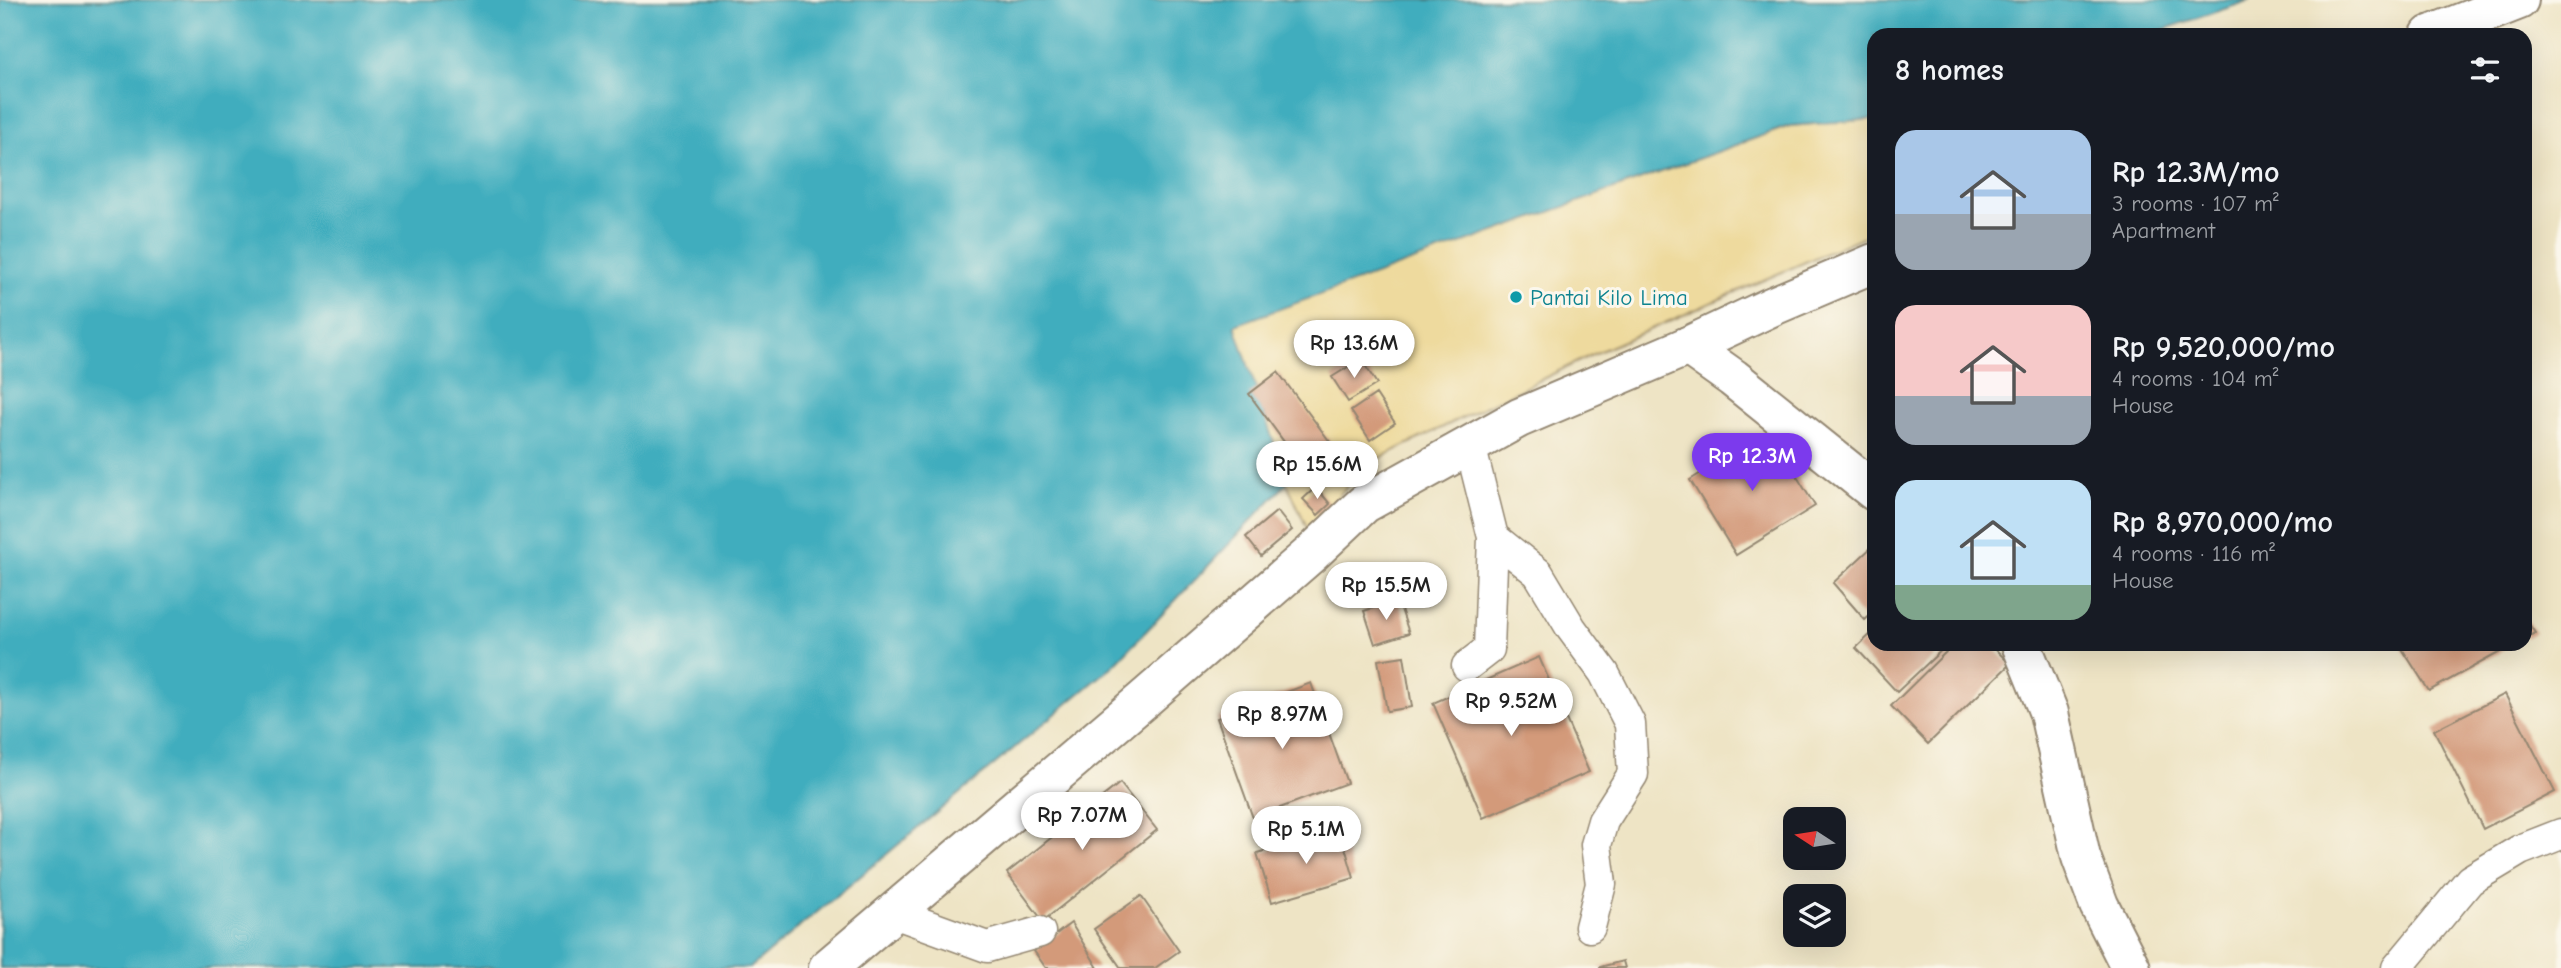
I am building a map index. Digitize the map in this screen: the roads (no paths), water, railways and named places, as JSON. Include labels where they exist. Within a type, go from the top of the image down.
[{"type":"main road","points":[[2448,28],[2519,0]]},
{"type":"main road","points":[[828,968],[1132,709],[1312,553],[1364,504],[1519,418],[1867,266]]},
{"type":"main road","points":[[1688,346],[1733,378],[1867,485]]},
{"type":"main road","points":[[2024,651],[2049,713],[2081,857],[2099,905],[2132,968]]},
{"type":"street","points":[[1467,666],[1489,649],[1493,537],[1470,445]]},
{"type":"street","points":[[1493,537],[1538,573],[1571,628],[1604,673],[1630,724],[1633,774],[1603,821],[1596,845],[1601,884],[1590,928]]},
{"type":"street","points":[[2397,968],[2470,880],[2520,850],[2561,834]]},
{"type":"street","points":[[891,912],[987,947],[1040,932]]},
{"type":"water","points":[[0,0],[2251,0],[2168,28],[1867,28],[1867,120],[1789,126],[1235,325],[1287,483],[1114,665],[750,968],[0,968]]},
{"type":"place","name":"Pantai Kilo Lima","points":[[1516,297]]}]
